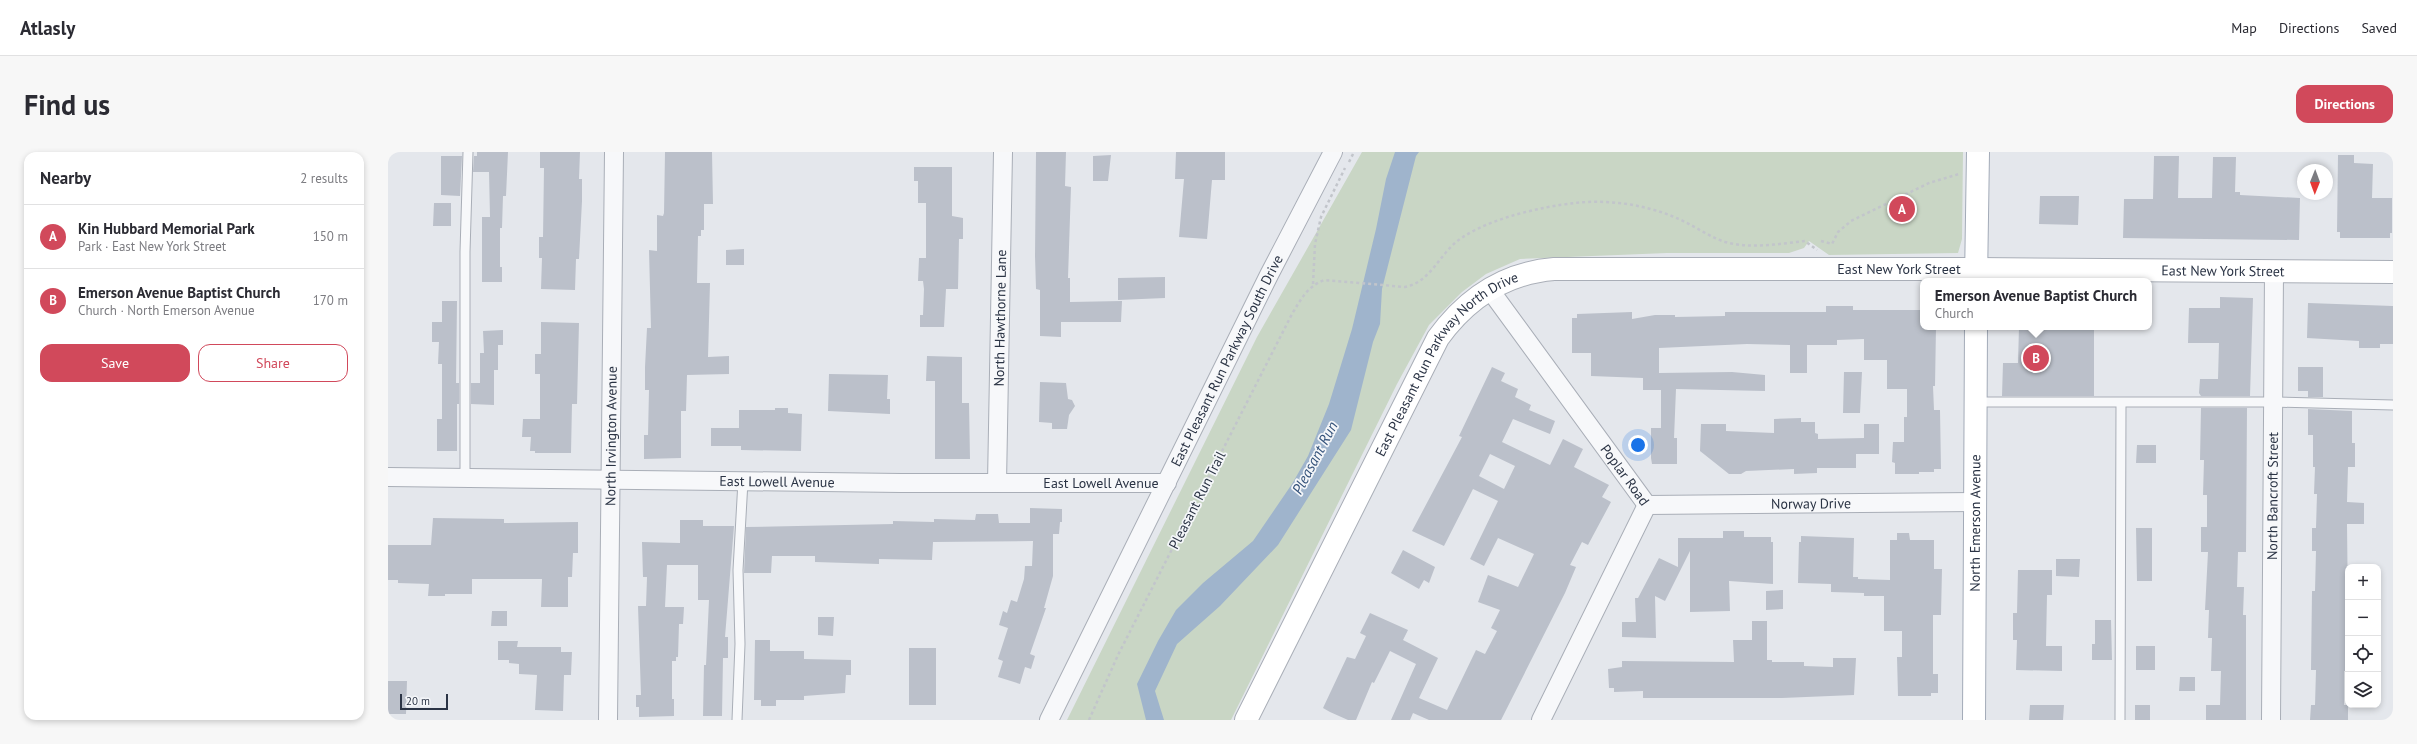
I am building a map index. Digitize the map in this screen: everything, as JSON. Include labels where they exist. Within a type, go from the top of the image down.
[{"type":"main road","points":[[1976,275],[1980,154]]},
{"type":"main road","name":"East Pleasant Run Parkway North Drive","points":[[1246,720],[1435,343],[1452,320],[1490,290],[1520,274],[1554,269],[1812,269]]},
{"type":"main road","name":"East New York Street","points":[[1812,269],[1976,275],[2393,272]]},
{"type":"main road","name":"North Emerson Avenue","points":[[1974,720],[1976,330]]},
{"type":"street","name":"North Irvington Avenue","points":[[608,720],[614,152]]},
{"type":"street","name":"North Hawthorne Lane","points":[[997,483],[1003,152]]},
{"type":"street","name":"East Pleasant Run Parkway South Drive","points":[[1049,720],[1333,152]]},
{"type":"street","name":"North Bancroft Street","points":[[2271,720],[2274,272]]},
{"type":"street","name":"Poplar Road","points":[[1490,290],[1647,505],[1541,720]]},
{"type":"street","name":"East Lowell Avenue","points":[[388,477],[997,483],[1167,483]]},
{"type":"street","name":"Norway Drive","points":[[1647,505],[1975,502]]},
{"type":"lane","points":[[465,478],[465,252],[468,152]]},
{"type":"lane","points":[[1976,402],[2273,402],[2393,405]]},
{"type":"lane","points":[[2120,720],[2121,402]]},
{"type":"lane","points":[[737,720],[740,644],[738,570],[743,481]]},
{"type":"path","points":[[1354,152],[1321,218],[1315,244],[1314,284],[1324,280],[1405,286],[1423,280],[1442,256],[1462,237],[1490,224],[1535,210],[1576,203],[1624,204],[1665,214],[1723,241],[1740,245],[1776,245],[1806,241]]},
{"type":"path","points":[[1821,241],[1832,244],[1838,232],[1851,221],[1942,177],[1963,173]]},
{"type":"path","name":"Pleasant Run Trail","points":[[1090,720],[1118,655],[1292,314],[1305,293],[1314,284]]},
{"type":"green space","points":[[1362,152],[1963,152],[1962,239],[1958,253],[1829,255],[1809,241],[1804,248],[1789,253],[1667,253],[1520,259],[1486,274],[1462,292],[1429,325],[1397,384],[1231,720],[1067,720],[1257,337]]},
{"type":"water","name":"Pleasant Run","points":[[1395,152],[1419,152],[1416,156],[1382,289],[1380,324],[1373,342],[1351,430],[1278,545],[1220,606],[1177,644],[1155,691],[1164,720],[1146,720],[1137,684],[1158,641],[1176,610],[1203,583],[1253,541],[1292,484],[1308,456],[1329,404],[1352,329],[1376,229],[1386,179]]},
{"type":"building","points":[[477,152],[508,152],[506,196],[503,196],[502,228],[500,228],[500,267],[502,267],[502,282],[482,282],[482,217],[490,217],[489,172],[473,172],[474,156],[477,156]]},
{"type":"building","points":[[540,152],[580,152],[579,179],[582,179],[582,201],[579,259],[576,259],[575,290],[541,289],[542,258],[539,258],[539,237],[543,237],[544,168],[540,168]]},
{"type":"building","points":[[665,152],[712,152],[713,204],[704,204],[704,230],[701,230],[701,236],[698,236],[697,283],[710,283],[708,357],[729,356],[729,374],[687,375],[686,411],[681,411],[681,458],[644,459],[644,435],[648,435],[649,390],[645,390],[647,328],[651,328],[649,250],[657,251],[657,215],[663,216],[664,213]]},
{"type":"building","points":[[1036,152],[1066,152],[1065,186],[1071,187],[1068,278],[1070,278],[1070,302],[1122,301],[1121,322],[1061,322],[1061,337],[1040,336],[1040,290],[1036,289],[1035,256]]},
{"type":"building","points":[[1176,152],[1225,152],[1225,180],[1212,180],[1207,239],[1179,237],[1184,179],[1175,179]]},
{"type":"building","points":[[1111,155],[1108,181],[1093,181],[1093,156]]},
{"type":"building","points":[[2338,155],[2354,155],[2354,163],[2373,164],[2372,198],[2392,198],[2392,233],[2390,233],[2390,238],[2340,238],[2340,232],[2337,232]]},
{"type":"building","points":[[441,156],[462,156],[460,196],[441,195]]},
{"type":"building","points":[[2154,156],[2179,156],[2178,198],[2212,198],[2213,157],[2236,157],[2235,192],[2240,192],[2240,195],[2297,198],[2297,200],[2300,200],[2299,240],[2123,238],[2124,199],[2153,199]]},
{"type":"building","points":[[914,167],[952,167],[952,216],[963,218],[963,239],[959,239],[958,289],[946,289],[944,327],[920,327],[920,315],[923,315],[924,289],[923,281],[918,281],[919,258],[926,258],[926,203],[918,203],[918,181],[914,181]]},
{"type":"building","points":[[2040,196],[2079,196],[2078,225],[2039,224]]},
{"type":"building","points":[[434,203],[451,203],[451,226],[433,226]]},
{"type":"building","points":[[744,249],[744,265],[726,265],[726,250]]},
{"type":"building","points":[[1165,277],[1165,298],[1118,300],[1118,278]]},
{"type":"building","points":[[2220,297],[2253,298],[2250,396],[2201,396],[2199,393],[2200,379],[2218,379],[2219,343],[2188,343],[2189,308],[2220,308]]},
{"type":"building","points":[[442,301],[457,301],[456,383],[459,383],[459,404],[457,404],[457,451],[437,451],[437,419],[442,419],[442,364],[438,364],[439,342],[432,342],[432,322],[442,322]]},
{"type":"building","points":[[2308,303],[2393,306],[2393,344],[2380,344],[2380,348],[2359,348],[2359,341],[2307,338]]},
{"type":"building","points":[[1826,306],[1853,306],[1853,310],[1920,310],[1920,330],[1936,330],[1935,386],[1933,386],[1934,410],[1940,410],[1941,469],[1934,469],[1934,472],[1919,472],[1919,474],[1895,474],[1895,463],[1892,462],[1893,442],[1904,442],[1904,417],[1907,417],[1907,389],[1887,389],[1887,360],[1864,360],[1864,339],[1837,340],[1837,345],[1807,345],[1807,373],[1790,373],[1790,345],[1747,344],[1659,348],[1659,373],[1732,372],[1765,375],[1765,391],[1676,389],[1674,438],[1677,438],[1677,464],[1652,464],[1651,428],[1661,428],[1661,390],[1643,390],[1643,378],[1591,376],[1591,353],[1572,353],[1572,318],[1577,318],[1577,314],[1632,312],[1632,319],[1655,315],[1675,315],[1675,317],[1725,316],[1725,312],[1826,312]]},
{"type":"building","points":[[541,322],[579,323],[577,404],[572,404],[571,453],[535,453],[535,451],[530,451],[531,437],[522,437],[523,419],[540,419],[540,374],[535,374],[535,354],[541,354]]},
{"type":"building","points":[[503,330],[503,345],[498,345],[498,370],[494,370],[494,405],[471,404],[471,383],[480,383],[480,353],[484,353],[483,331]]},
{"type":"building","points":[[2019,330],[2094,330],[2094,396],[2002,396],[2003,363],[2018,363]]},
{"type":"building","points":[[927,356],[962,357],[962,403],[969,403],[970,459],[935,459],[935,381],[926,381]]},
{"type":"building","points":[[1492,367],[1505,373],[1501,381],[1518,389],[1515,397],[1531,405],[1529,410],[1555,421],[1550,434],[1513,419],[1502,442],[1550,465],[1563,439],[1583,449],[1574,467],[1609,485],[1602,497],[1611,502],[1588,545],[1582,542],[1570,565],[1576,567],[1565,593],[1501,720],[1429,720],[1413,713],[1410,720],[1391,720],[1416,664],[1390,651],[1374,683],[1372,682],[1356,720],[1348,720],[1323,708],[1347,657],[1355,659],[1366,636],[1360,633],[1370,613],[1408,630],[1403,640],[1438,658],[1419,698],[1447,710],[1476,650],[1485,654],[1497,631],[1491,628],[1500,610],[1478,602],[1488,575],[1518,587],[1534,554],[1498,538],[1484,566],[1470,559],[1498,501],[1473,489],[1444,546],[1412,531],[1462,437],[1459,436]],"holes":[[[1490,454],[1515,466],[1504,489],[1479,476]]]},
{"type":"building","points":[[2298,367],[2323,367],[2323,397],[2308,397],[2308,391],[2298,391]]},
{"type":"building","points":[[1844,372],[1862,372],[1860,413],[1843,413]]},
{"type":"building","points":[[829,374],[888,375],[887,399],[890,399],[890,414],[828,411]]},
{"type":"building","points":[[1040,382],[1066,383],[1068,399],[1072,400],[1075,406],[1069,415],[1067,429],[1052,429],[1052,423],[1039,422]]},
{"type":"building","points":[[775,408],[788,408],[788,413],[802,414],[801,451],[741,450],[741,446],[711,446],[711,428],[739,428],[739,410],[775,410]]},
{"type":"building","points":[[2201,408],[2247,408],[2246,552],[2238,552],[2237,587],[2244,587],[2243,615],[2246,615],[2246,720],[2206,720],[2206,705],[2220,705],[2221,671],[2211,671],[2212,638],[2208,638],[2209,610],[2205,610],[2208,552],[2201,552],[2201,527],[2207,527],[2207,495],[2203,495],[2204,460],[2200,460]]},
{"type":"building","points":[[2308,409],[2352,411],[2352,443],[2355,443],[2355,467],[2348,467],[2347,502],[2364,503],[2364,524],[2347,524],[2347,564],[2345,564],[2344,705],[2345,708],[2348,708],[2348,720],[2310,720],[2311,705],[2315,705],[2316,670],[2311,670],[2312,591],[2315,591],[2316,551],[2312,551],[2312,528],[2316,528],[2317,494],[2314,494],[2315,467],[2313,467],[2313,435],[2308,435]]},
{"type":"building","points":[[1801,418],[1801,422],[1815,422],[1815,433],[1818,434],[1818,439],[1864,438],[1864,424],[1879,424],[1879,454],[1856,454],[1856,468],[1817,468],[1817,473],[1794,474],[1794,469],[1746,471],[1741,474],[1729,474],[1700,451],[1701,424],[1726,424],[1726,431],[1774,433],[1774,419]]},
{"type":"building","points":[[2137,445],[2156,445],[2156,463],[2136,463]]},
{"type":"building","points":[[1030,508],[1062,509],[1062,522],[1060,522],[1059,534],[1053,534],[1053,576],[1044,608],[1046,608],[1030,654],[1035,656],[1031,669],[1025,667],[1020,684],[998,677],[1003,661],[998,659],[1008,628],[999,625],[1003,611],[1007,613],[1011,600],[1017,602],[1024,579],[1025,566],[1032,566],[1033,541],[933,542],[932,560],[879,559],[879,564],[815,562],[815,556],[772,556],[771,573],[744,573],[746,527],[893,524],[893,521],[934,522],[934,519],[975,520],[976,514],[998,514],[999,523],[1030,523]]},
{"type":"building","points":[[433,518],[504,519],[504,523],[578,522],[578,553],[573,553],[572,577],[568,577],[568,607],[541,607],[542,579],[472,579],[472,594],[445,594],[445,596],[428,596],[429,584],[398,583],[398,580],[388,580],[388,545],[431,545]]},
{"type":"building","points":[[680,520],[703,520],[703,526],[734,526],[725,637],[728,637],[728,658],[723,658],[722,716],[703,716],[704,665],[706,665],[709,600],[698,600],[698,565],[667,565],[665,607],[684,607],[683,624],[679,624],[678,657],[676,657],[676,661],[672,661],[672,699],[674,699],[674,716],[639,717],[639,707],[636,707],[636,695],[641,695],[638,606],[646,606],[647,577],[643,577],[642,542],[680,543]]},
{"type":"building","points":[[2136,528],[2152,528],[2152,581],[2137,581]]},
{"type":"building","points":[[1723,531],[1744,531],[1744,537],[1771,537],[1771,542],[1773,542],[1773,584],[1729,581],[1730,611],[1690,612],[1690,551],[1665,601],[1655,596],[1656,638],[1622,637],[1622,622],[1636,622],[1635,598],[1638,598],[1659,558],[1678,567],[1678,538],[1723,538]]},
{"type":"building","points":[[1897,533],[1909,533],[1910,540],[1934,540],[1934,569],[1942,569],[1941,615],[1933,615],[1933,674],[1938,674],[1938,693],[1931,693],[1931,696],[1898,696],[1897,657],[1902,657],[1902,631],[1884,631],[1884,596],[1864,596],[1864,593],[1831,592],[1831,584],[1798,583],[1799,542],[1801,542],[1801,536],[1854,538],[1853,577],[1858,577],[1858,579],[1890,580],[1890,540],[1897,540]]},
{"type":"building","points":[[1403,550],[1435,567],[1429,583],[1424,580],[1419,589],[1391,573]]},
{"type":"building","points":[[2056,559],[2080,559],[2079,577],[2056,576]]},
{"type":"building","points":[[2018,570],[2052,570],[2052,595],[2047,595],[2046,646],[2062,646],[2062,671],[2016,670],[2017,640],[2013,640],[2013,613],[2017,613]]},
{"type":"building","points":[[1783,590],[1783,609],[1766,610],[1766,591]]},
{"type":"building","points":[[492,611],[507,611],[507,626],[491,626]]},
{"type":"building","points":[[818,617],[834,617],[833,636],[818,635]]},
{"type":"building","points":[[2095,620],[2111,620],[2112,660],[2092,660],[2092,644],[2095,644]]},
{"type":"building","points":[[1752,621],[1767,621],[1767,660],[1772,660],[1772,662],[1804,662],[1804,666],[1833,667],[1833,658],[1856,658],[1854,695],[1782,698],[1643,698],[1643,691],[1614,692],[1614,688],[1609,688],[1608,669],[1622,667],[1622,661],[1734,662],[1733,640],[1752,640]]},
{"type":"building","points":[[755,640],[770,640],[770,651],[804,651],[804,659],[851,660],[851,675],[846,675],[845,693],[804,696],[804,700],[776,700],[776,706],[761,706],[761,700],[754,700]]},
{"type":"building","points":[[498,641],[518,641],[517,647],[561,647],[561,652],[572,652],[571,675],[564,675],[563,711],[535,710],[537,675],[519,674],[519,664],[509,663],[509,660],[498,660]]},
{"type":"building","points":[[2136,646],[2155,646],[2155,670],[2136,670]]},
{"type":"building","points":[[909,648],[936,648],[936,705],[909,705]]},
{"type":"building","points":[[2180,677],[2195,677],[2195,691],[2179,691]]},
{"type":"building","points":[[388,681],[407,681],[406,714],[388,714]]},
{"type":"building","points":[[2030,705],[2064,705],[2063,720],[2029,720]]},
{"type":"building","points":[[2135,705],[2150,705],[2150,720],[2135,720]]},
{"type":"place","name":"Kin Hubbard Memorial Park","points":[[1902,209]]},
{"type":"place","name":"Emerson Avenue Baptist Church","points":[[2036,358]]}]
